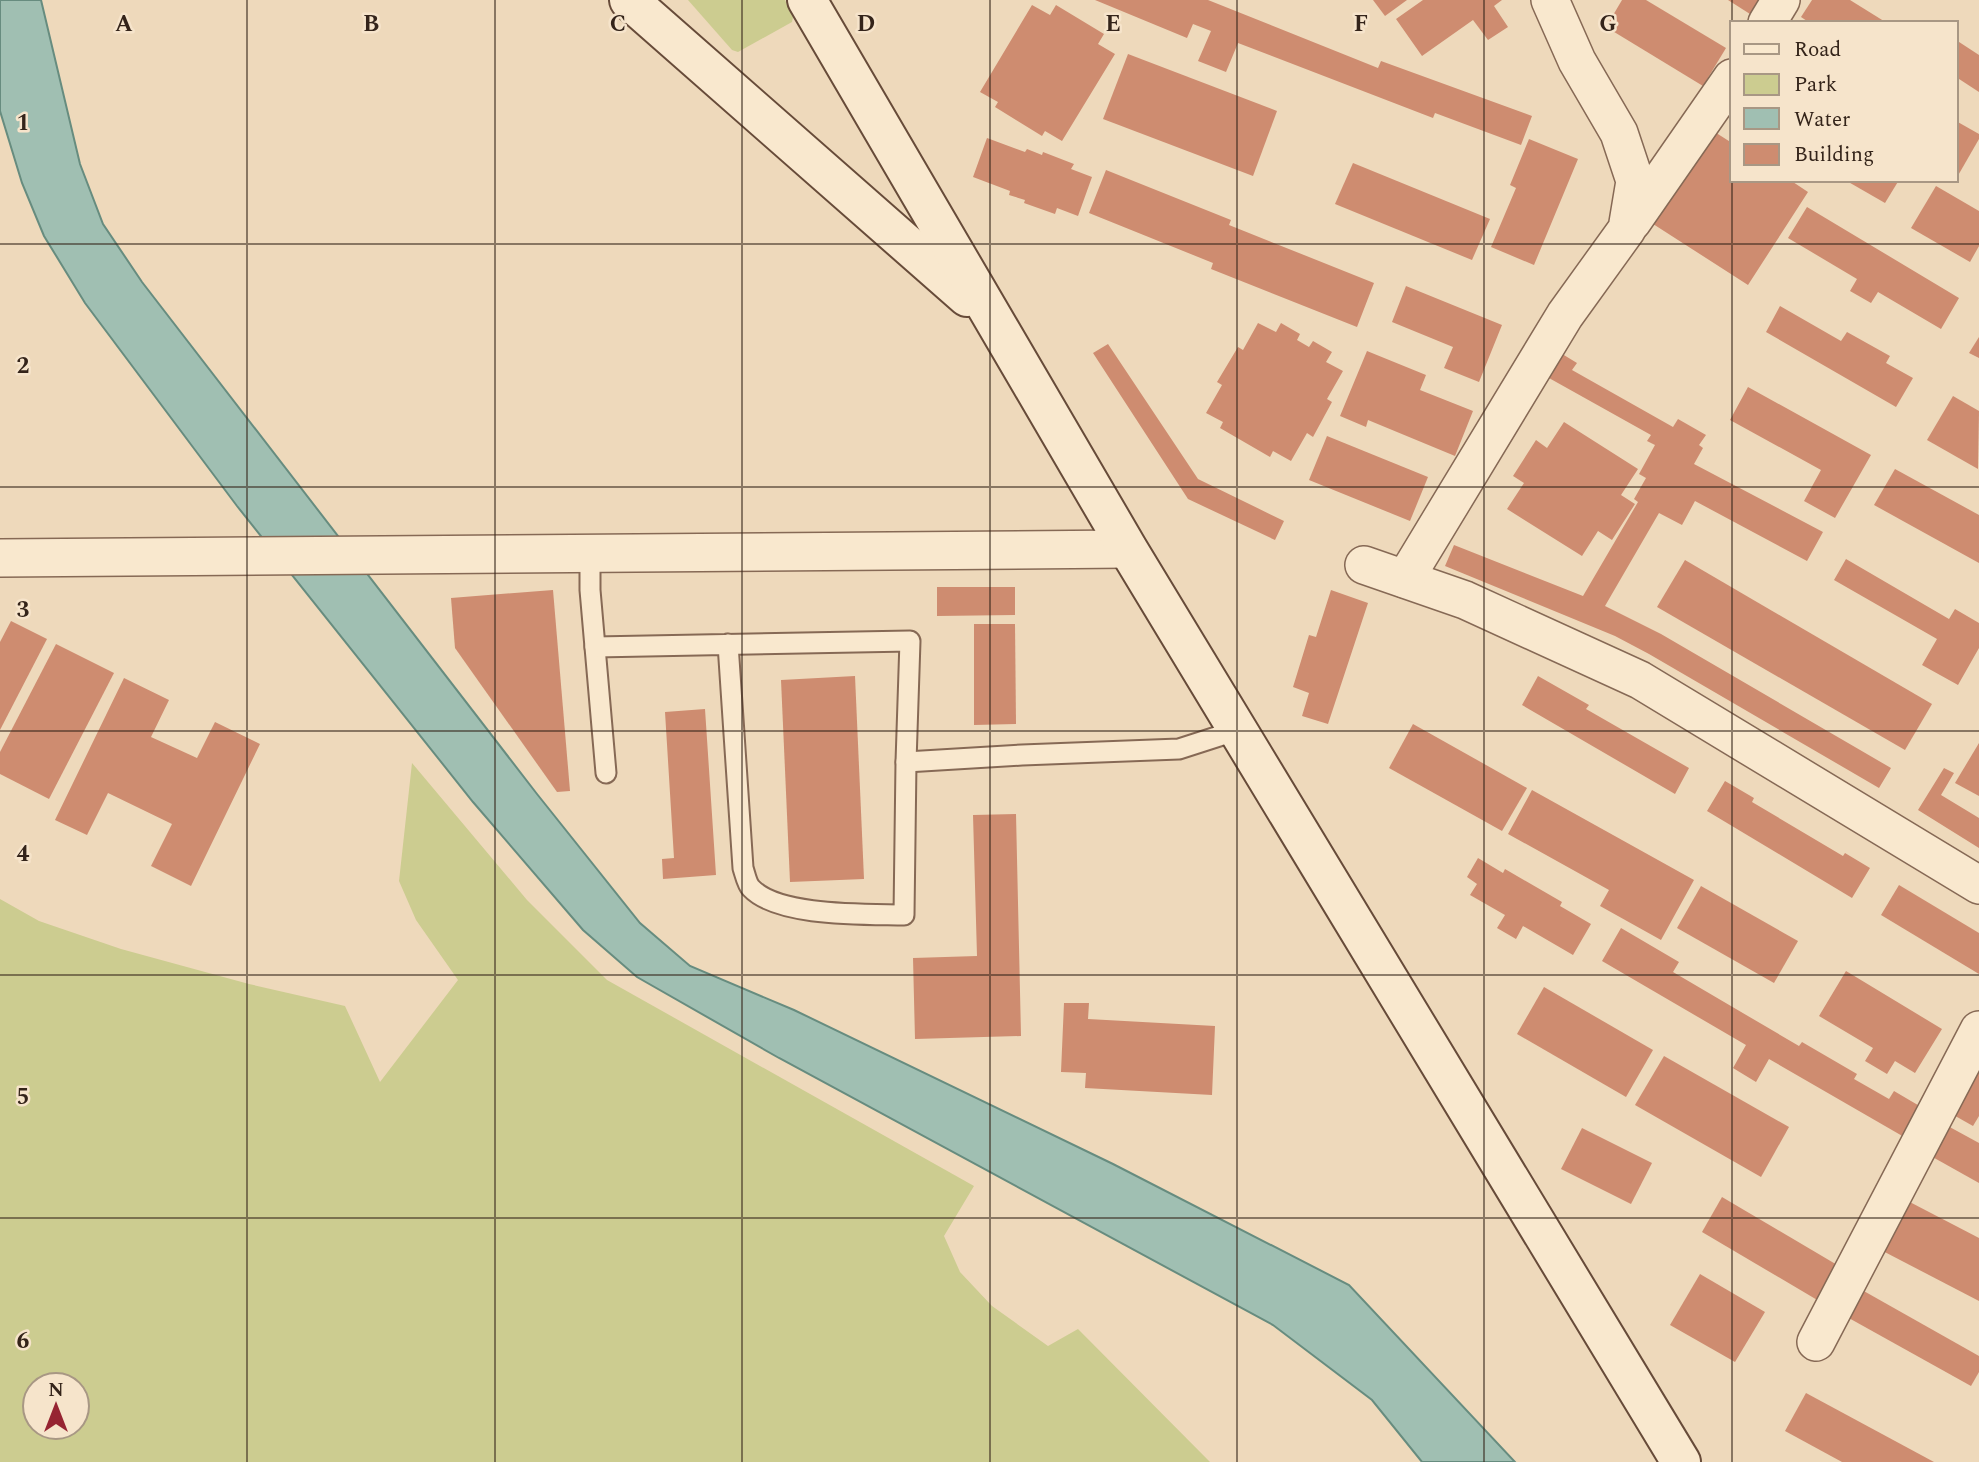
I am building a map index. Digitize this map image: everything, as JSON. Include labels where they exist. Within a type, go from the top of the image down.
[{"type":"main road","points":[[629,0],[992,319]]},
{"type":"main road","points":[[807,0],[1128,549],[1681,1462]]},
{"type":"street","points":[[1550,0],[1577,61],[1619,133],[1635,181],[1627,229]]},
{"type":"street","points":[[1768,21],[1781,0]]},
{"type":"street","points":[[1405,579],[1565,315],[1730,81]]},
{"type":"street","points":[[0,558],[1128,549]]},
{"type":"street","points":[[1364,565],[1465,600],[1640,680],[1979,886]]},
{"type":"street","points":[[1816,1342],[1979,1030]]},
{"type":"lane","points":[[590,553],[590,590],[606,774]]},
{"type":"lane","points":[[596,647],[729,644],[910,641],[904,915],[816,912],[775,903],[750,887],[743,868],[729,644]]},
{"type":"lane","points":[[906,762],[1179,749],[1238,730]]},
{"type":"green space","points":[[688,0],[785,0],[793,17],[792,22],[738,52],[732,50]]},
{"type":"green space","points":[[412,763],[527,900],[607,980],[974,1186],[944,1236],[960,1272],[992,1306],[1048,1346],[1078,1329],[1210,1462],[0,1462],[0,899],[39,921],[121,949],[249,984],[345,1006],[380,1082],[458,980],[416,920],[399,881]]},
{"type":"water","points":[[0,0],[41,0],[80,164],[103,224],[142,282],[537,794],[640,923],[690,966],[794,1010],[1113,1164],[1349,1285],[1515,1462],[1422,1462],[1372,1400],[1273,1325],[779,1058],[637,977],[583,930],[473,802],[237,506],[85,303],[44,236],[22,183],[0,111]]},
{"type":"building","points":[[1095,0],[1208,0],[1378,68],[1381,61],[1532,116],[1521,145],[1435,113],[1433,118],[1238,43],[1226,72],[1198,61],[1211,31],[1193,24],[1187,38]]},
{"type":"building","points":[[1373,0],[1407,0],[1385,16]]},
{"type":"building","points":[[1423,0],[1502,0],[1494,6],[1508,27],[1488,40],[1473,20],[1422,56],[1396,19]]},
{"type":"building","points":[[1622,0],[1646,0],[1726,48],[1703,86],[1606,27]]},
{"type":"building","points":[[1728,0],[1759,0],[1750,14]]},
{"type":"building","points":[[1812,0],[1850,0],[1884,21],[1807,21],[1801,17]]},
{"type":"building","points":[[1032,5],[1050,15],[1056,5],[1104,34],[1098,44],[1115,54],[1062,141],[1045,131],[1042,136],[995,107],[998,102],[980,92]]},
{"type":"building","points":[[1958,41],[1979,55],[1979,92],[1958,78]]},
{"type":"building","points":[[1128,54],[1277,111],[1253,176],[1103,119]]},
{"type":"building","points":[[1958,122],[1979,134],[1979,139],[1958,176]]},
{"type":"building","points":[[1710,129],[1730,142],[1730,182],[1793,182],[1808,192],[1748,285],[1650,222]]},
{"type":"building","points":[[987,138],[1025,152],[1027,149],[1042,155],[1043,152],[1074,164],[1071,169],[1092,177],[1078,216],[1057,208],[1055,214],[1024,203],[1025,200],[1009,195],[1010,191],[973,177]]},
{"type":"building","points":[[1529,139],[1578,159],[1534,265],[1491,247],[1516,188],[1510,185]]},
{"type":"building","points":[[1353,163],[1490,219],[1472,260],[1335,204]]},
{"type":"building","points":[[1106,170],[1231,220],[1229,225],[1374,283],[1357,327],[1211,269],[1213,263],[1089,213]]},
{"type":"building","points":[[1848,182],[1898,182],[1885,203]]},
{"type":"building","points":[[1936,186],[1979,211],[1979,246],[1970,262],[1911,228]]},
{"type":"building","points":[[1807,207],[1959,298],[1941,329],[1878,292],[1871,303],[1850,291],[1857,279],[1788,238]]},
{"type":"building","points":[[1406,286],[1502,325],[1479,382],[1444,368],[1453,347],[1392,322]]},
{"type":"building","points":[[1780,306],[1841,341],[1847,332],[1890,356],[1886,363],[1913,378],[1896,407],[1766,332]]},
{"type":"building","points":[[1258,323],[1276,332],[1281,323],[1300,334],[1297,340],[1309,347],[1313,341],[1332,352],[1326,362],[1343,371],[1327,399],[1332,402],[1313,437],[1307,433],[1291,461],[1273,451],[1270,457],[1220,428],[1223,422],[1206,413],[1222,385],[1217,382],[1238,347],[1243,350]]},
{"type":"building","points":[[1979,337],[1979,358],[1969,353]]},
{"type":"building","points":[[1108,344],[1198,479],[1284,521],[1275,540],[1188,499],[1093,353]]},
{"type":"building","points":[[1554,349],[1577,363],[1572,370],[1673,427],[1678,419],[1706,435],[1699,445],[1703,448],[1694,464],[1823,532],[1807,561],[1695,501],[1682,525],[1659,513],[1605,606],[1661,634],[1891,768],[1879,788],[1615,636],[1445,566],[1454,545],[1583,596],[1638,502],[1634,499],[1646,478],[1639,474],[1655,445],[1647,441],[1651,435],[1540,373]]},
{"type":"building","points":[[1367,351],[1426,375],[1420,390],[1473,411],[1455,456],[1368,420],[1366,427],[1340,416]]},
{"type":"building","points":[[1748,387],[1871,455],[1835,518],[1804,501],[1821,470],[1730,420]]},
{"type":"building","points":[[1953,396],[1979,411],[1978,469],[1927,440]]},
{"type":"building","points":[[1564,422],[1638,469],[1621,495],[1635,504],[1612,540],[1598,531],[1582,556],[1507,509],[1524,483],[1513,476],[1536,440],[1547,448]]},
{"type":"building","points":[[1327,436],[1428,477],[1410,521],[1309,480]]},
{"type":"building","points":[[1895,469],[1979,515],[1979,563],[1874,505]]},
{"type":"building","points":[[1846,559],[1949,619],[1955,609],[1979,623],[1979,648],[1958,685],[1922,665],[1937,639],[1834,580]]},
{"type":"building","points":[[1685,560],[1932,704],[1905,750],[1657,607]]},
{"type":"building","points":[[937,587],[1015,587],[1015,615],[937,616]]},
{"type":"building","points":[[553,590],[570,791],[557,792],[455,648],[451,598]]},
{"type":"building","points":[[1331,590],[1368,603],[1328,724],[1302,716],[1309,693],[1293,687],[1309,635],[1316,637]]},
{"type":"building","points":[[11,621],[47,639],[0,730],[0,642]]},
{"type":"building","points":[[974,624],[1015,624],[1016,724],[974,725]]},
{"type":"building","points":[[56,644],[114,673],[49,799],[0,774],[0,752]]},
{"type":"building","points":[[855,676],[864,879],[790,882],[781,680]]},
{"type":"building","points":[[1538,676],[1589,705],[1586,709],[1689,768],[1675,794],[1522,705]]},
{"type":"building","points":[[124,678],[169,700],[151,737],[197,758],[215,722],[260,744],[191,886],[151,866],[172,824],[108,793],[87,835],[55,820]]},
{"type":"building","points":[[705,709],[716,875],[663,879],[662,859],[674,858],[665,712]]},
{"type":"building","points":[[1413,724],[1527,788],[1502,831],[1389,768]]},
{"type":"building","points":[[1979,743],[1979,796],[1955,783]]},
{"type":"building","points":[[1944,768],[1954,773],[1941,795],[1979,818],[1979,848],[1918,810]]},
{"type":"building","points":[[1725,781],[1754,798],[1752,802],[1843,856],[1845,853],[1870,868],[1852,898],[1707,811]]},
{"type":"building","points":[[1532,790],[1694,880],[1661,940],[1600,906],[1609,890],[1508,834]]},
{"type":"building","points":[[1016,814],[1021,1036],[915,1039],[913,958],[977,956],[973,815]]},
{"type":"building","points":[[1478,858],[1503,873],[1505,869],[1562,902],[1560,906],[1591,924],[1573,955],[1523,926],[1516,939],[1497,928],[1505,915],[1470,895],[1477,884],[1467,877]]},
{"type":"building","points":[[1899,885],[1979,933],[1979,974],[1881,915]]},
{"type":"building","points":[[1701,886],[1798,941],[1774,983],[1677,928]]},
{"type":"building","points":[[1621,928],[1679,962],[1673,972],[1799,1046],[1802,1042],[1857,1074],[1854,1079],[1889,1099],[1894,1091],[1928,1111],[1911,1141],[1769,1059],[1756,1082],[1733,1068],[1746,1045],[1602,961]]},
{"type":"building","points":[[1846,971],[1942,1029],[1915,1073],[1895,1061],[1887,1074],[1865,1061],[1873,1048],[1819,1016]]},
{"type":"building","points":[[1544,987],[1653,1050],[1626,1097],[1517,1034]]},
{"type":"building","points":[[1064,1003],[1089,1003],[1088,1019],[1215,1026],[1212,1095],[1085,1088],[1086,1073],[1061,1072]]},
{"type":"building","points":[[1664,1056],[1789,1127],[1761,1177],[1635,1105]]},
{"type":"building","points":[[1979,1060],[1979,1116],[1973,1126],[1950,1113]]},
{"type":"building","points":[[1946,1125],[1979,1143],[1979,1183],[1929,1155]]},
{"type":"building","points":[[1582,1128],[1652,1163],[1631,1204],[1561,1169]]},
{"type":"building","points":[[1722,1197],[1844,1269],[1824,1304],[1702,1232]]},
{"type":"building","points":[[1904,1199],[1979,1238],[1979,1301],[1877,1248]]},
{"type":"building","points":[[1700,1274],[1765,1312],[1735,1362],[1670,1325]]},
{"type":"building","points":[[1862,1290],[1979,1356],[1979,1372],[1971,1386],[1847,1317]]},
{"type":"building","points":[[1806,1393],[1934,1462],[1842,1462],[1785,1431]]}]
